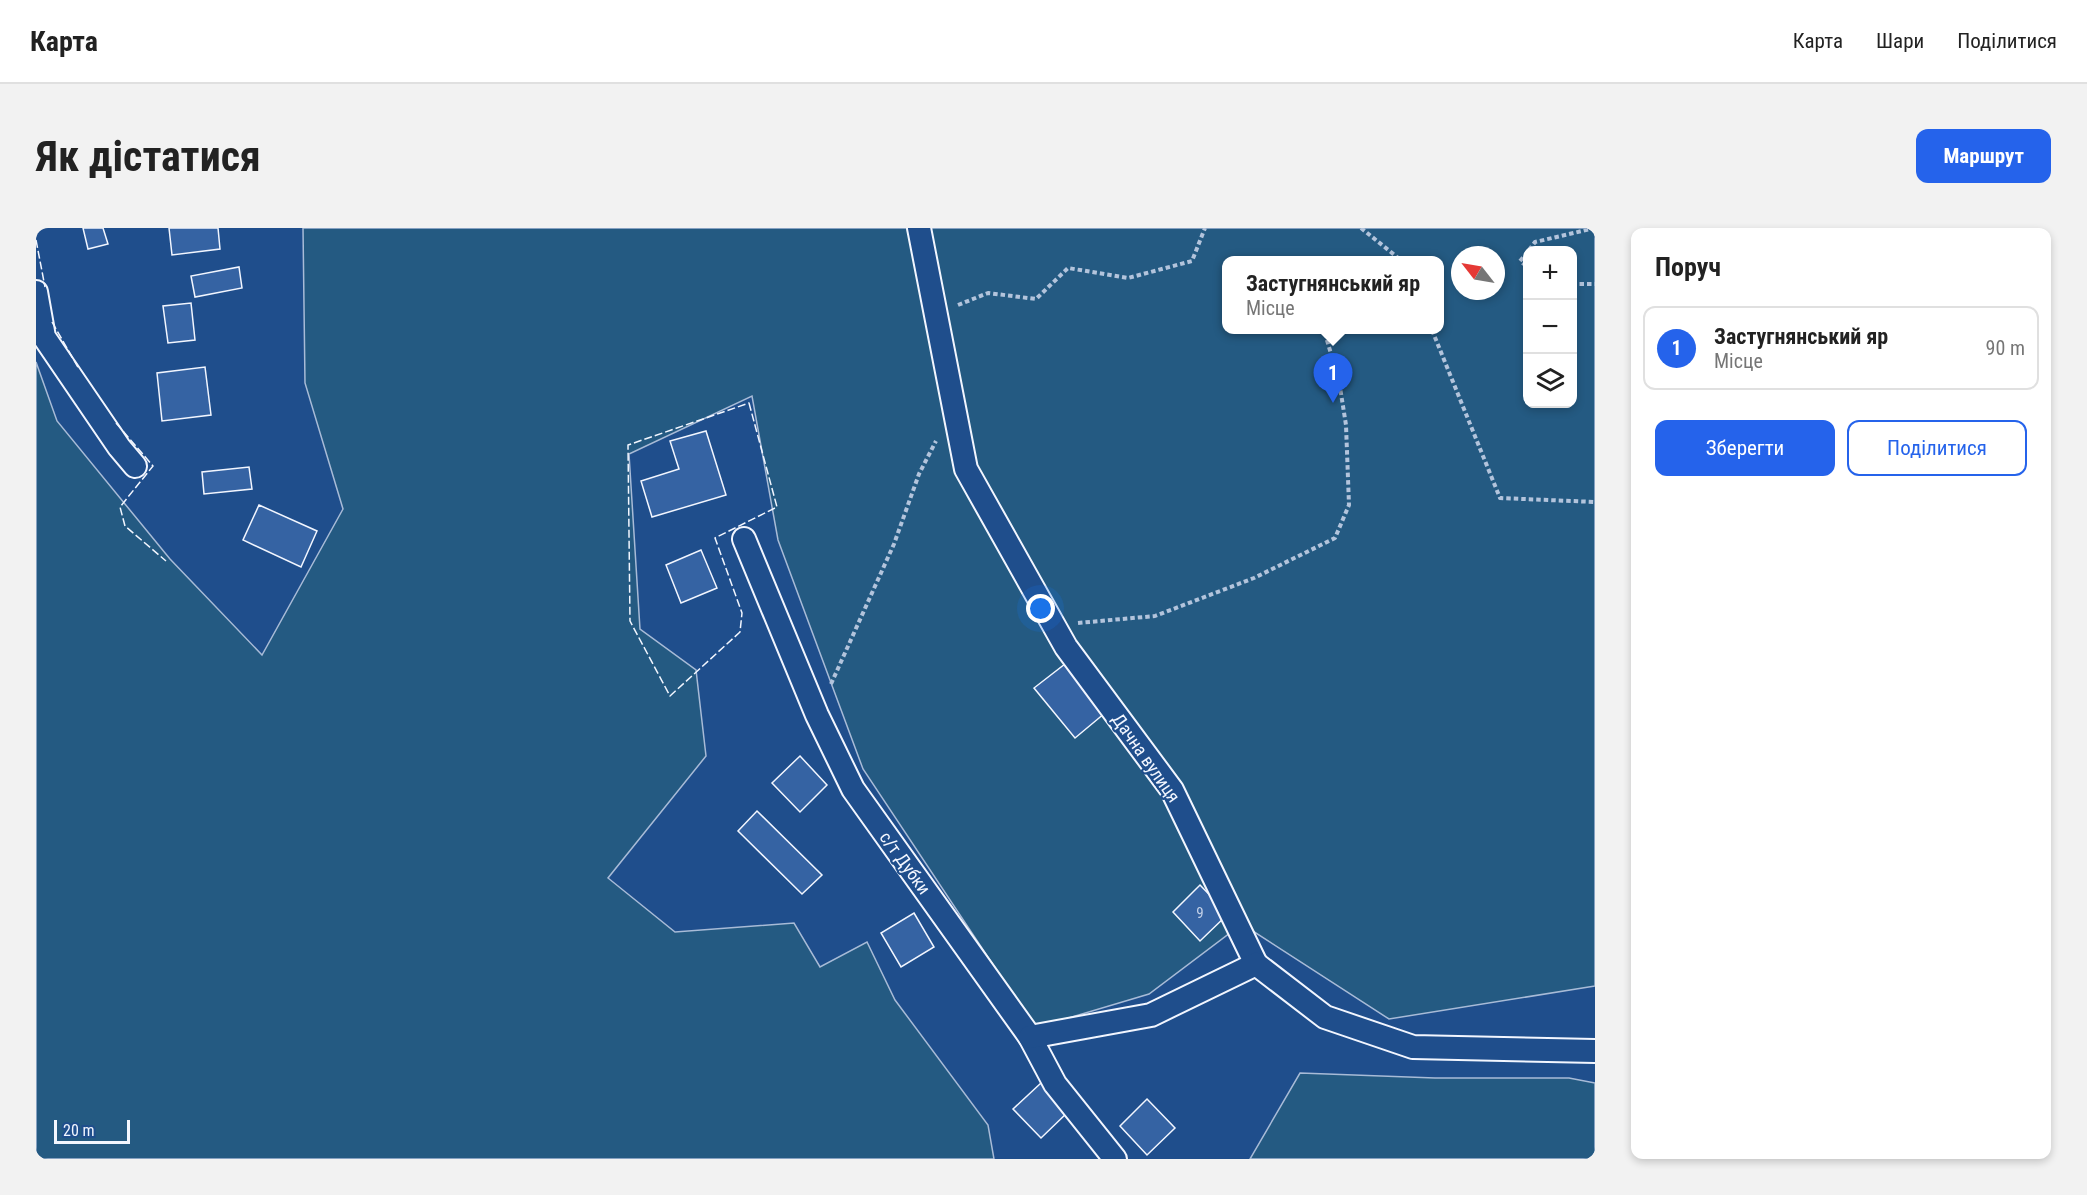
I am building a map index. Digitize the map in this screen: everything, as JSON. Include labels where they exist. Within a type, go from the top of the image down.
[{"type":"street","name":"Дачна вулиця","points":[[919,228],[966,469],[1066,647],[1172,790],[1256,964]]},
{"type":"street","points":[[36,292],[44,337],[119,447],[135,466]]},
{"type":"street","name":"с/т Дубки","points":[[744,539],[817,715],[853,789],[1030,1037],[1055,1083],[1115,1159]]},
{"type":"street","points":[[1030,1037],[1151,1015],[1256,964],[1324,1017],[1413,1047],[1595,1051]]},
{"type":"path","points":[[936,315],[988,293],[1036,299],[1068,268],[1128,278],[1192,261],[1205,228]]},
{"type":"path","points":[[1361,228],[1396,256]]},
{"type":"path","points":[[1532,246],[1535,242],[1595,228]]},
{"type":"path","points":[[1577,284],[1595,284]]},
{"type":"path","points":[[1054,626],[1155,616],[1254,578],[1335,538],[1349,505],[1346,425],[1340,381],[1325,334]]},
{"type":"path","points":[[1434,334],[1500,498],[1595,502]]},
{"type":"path","points":[[817,715],[894,544],[919,474],[954,407]]},
{"type":"shaded area","points":[[303,228],[1595,228],[1595,986],[1389,1019],[1242,924],[1149,994],[1035,1028],[863,769],[778,540],[752,396],[629,454],[640,629],[696,670],[706,756],[608,878],[675,932],[794,923],[820,967],[867,942],[895,1000],[988,1125],[994,1159],[36,1159],[36,362],[57,421],[170,559],[262,655],[343,509],[305,383]]},
{"type":"shaded area","points":[[1300,1073],[1435,1078],[1569,1078],[1595,1083],[1595,1159],[1250,1159]]},
{"type":"building","points":[[83,228],[103,228],[108,244],[88,249]]},
{"type":"building","points":[[169,228],[218,228],[220,249],[172,255]]},
{"type":"building","points":[[239,267],[242,288],[195,297],[191,276]]},
{"type":"building","points":[[191,303],[195,340],[168,343],[163,306]]},
{"type":"building","points":[[205,367],[211,415],[162,421],[157,373]]},
{"type":"building","points":[[706,431],[726,495],[652,517],[641,481],[679,469],[670,441]]},
{"type":"building","points":[[249,467],[252,489],[204,494],[202,472]]},
{"type":"building","points":[[259,505],[317,531],[301,567],[243,540]]},
{"type":"building","points":[[701,550],[717,588],[681,603],[666,565]]},
{"type":"building","points":[[1065,664],[1105,713],[1075,738],[1034,688]]},
{"type":"building","points":[[800,756],[827,785],[800,812],[772,783]]},
{"type":"building","points":[[757,811],[822,875],[802,894],[738,831]]},
{"type":"building","points":[[1200,885],[1228,914],[1200,941],[1173,912]]},
{"type":"building","points":[[914,913],[934,947],[901,967],[881,933]]},
{"type":"building","points":[[1041,1083],[1069,1111],[1041,1138],[1013,1109]]},
{"type":"building","points":[[1147,1099],[1175,1128],[1147,1155],[1120,1126]]},
{"type":"fence","points":[[36,240],[45,287]]},
{"type":"fence","points":[[52,322],[79,369]]},
{"type":"fence","points":[[749,403],[777,507],[715,538],[742,613],[740,632],[670,696],[630,621],[628,445],[749,403]]},
{"type":"fence","points":[[116,423],[153,466],[120,507],[125,526],[166,561]]},
{"type":"place","name":"Застугнянський яр","points":[[1333,403]]}]
